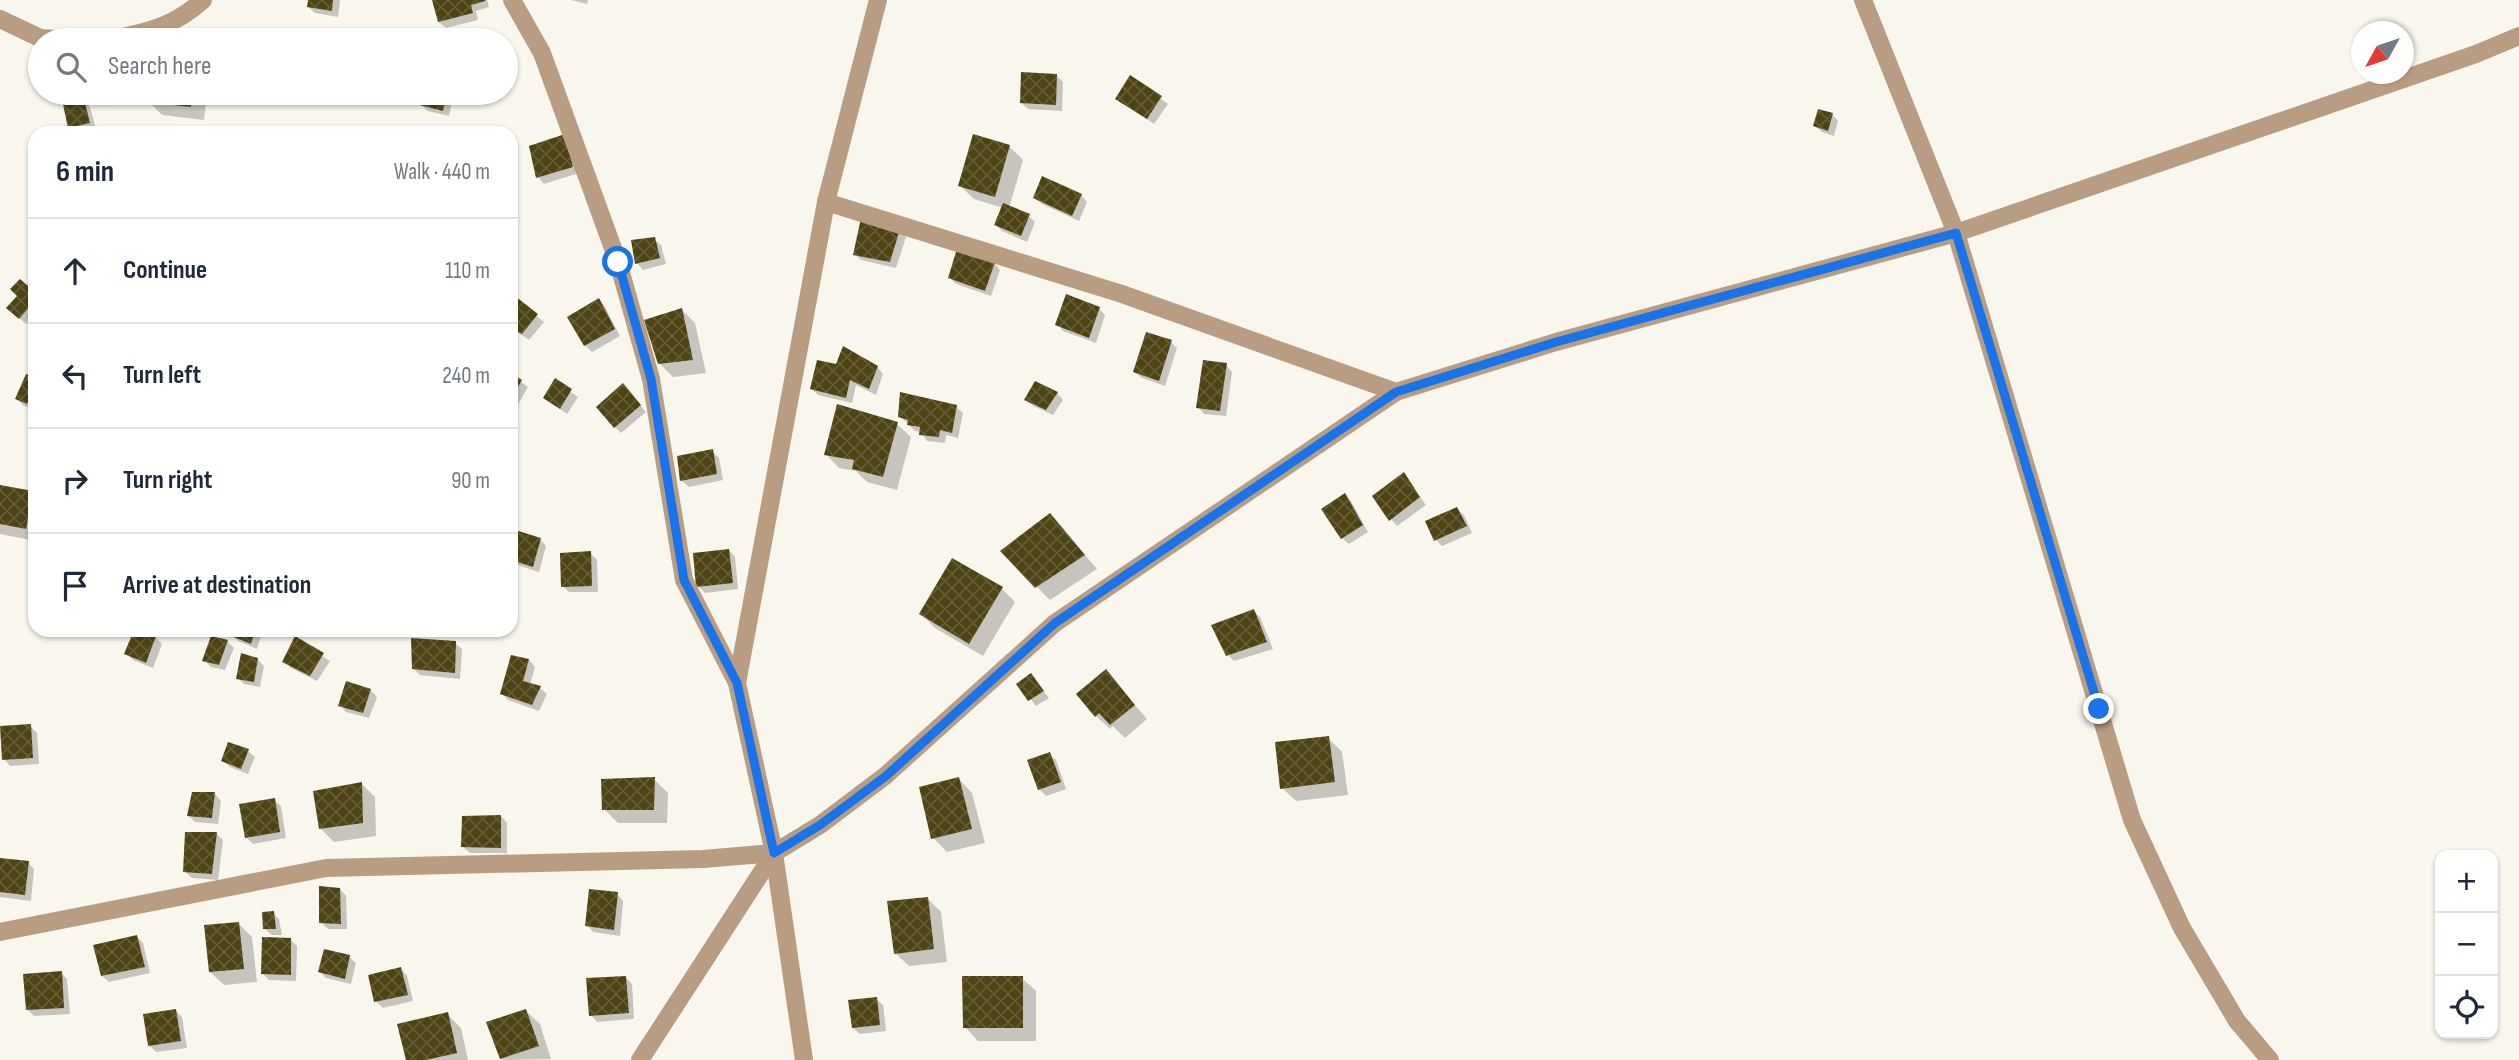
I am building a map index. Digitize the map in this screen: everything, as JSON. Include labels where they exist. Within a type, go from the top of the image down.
[{"type":"street","points":[[157,28],[184,18],[204,0]]},
{"type":"street","points":[[512,0],[542,53],[618,262],[651,379],[684,580],[737,683],[774,853],[804,1060]]},
{"type":"street","points":[[737,683],[826,202],[878,0]]},
{"type":"street","points":[[1863,0],[1956,233],[2132,820],[2182,928],[2237,1021],[2270,1060]]},
{"type":"street","points":[[0,19],[28,32]]},
{"type":"street","points":[[640,1060],[774,853],[820,825],[886,776],[1055,623],[1396,392],[1556,342],[1956,233],[2463,59],[2519,36]]},
{"type":"street","points":[[826,202],[1122,294],[1396,392]]},
{"type":"street","points":[[0,932],[326,868],[703,859],[774,853]]},
{"type":"building","points":[[308,0],[333,0],[332,11],[307,7]]},
{"type":"building","points":[[432,0],[485,1],[471,5],[473,13],[438,22]]},
{"type":"building","points":[[1021,72],[1057,74],[1056,105],[1020,103]]},
{"type":"building","points":[[1130,75],[1162,96],[1147,119],[1115,99]]},
{"type":"building","points":[[63,105],[86,105],[90,123],[68,126]]},
{"type":"building","points":[[420,105],[444,105],[443,111]]},
{"type":"building","points":[[1818,109],[1833,113],[1828,131],[1813,126]]},
{"type":"building","points":[[565,134],[573,167],[536,178],[529,146]]},
{"type":"building","points":[[973,134],[1010,145],[995,197],[958,186]]},
{"type":"building","points":[[1042,176],[1082,194],[1072,216],[1033,198]]},
{"type":"building","points":[[1003,203],[1030,214],[1021,236],[994,225]]},
{"type":"building","points":[[861,218],[900,229],[890,262],[853,255]]},
{"type":"building","points":[[655,237],[660,258],[635,264],[631,240]]},
{"type":"building","points":[[957,249],[995,262],[985,291],[948,278]]},
{"type":"building","points":[[20,279],[28,286],[28,308],[19,319],[6,308],[17,296],[10,289]]},
{"type":"building","points":[[1066,294],[1100,307],[1089,338],[1055,325]]},
{"type":"building","points":[[518,298],[538,314],[522,334],[518,332]]},
{"type":"building","points":[[599,298],[615,329],[584,346],[567,317]]},
{"type":"building","points":[[682,308],[693,360],[658,364],[644,320]]},
{"type":"building","points":[[1146,332],[1172,340],[1159,381],[1133,372]]},
{"type":"building","points":[[843,346],[878,366],[869,389],[850,380],[846,398],[810,389],[817,360],[836,364]]},
{"type":"building","points":[[1203,360],[1227,363],[1220,411],[1196,408]]},
{"type":"building","points":[[26,374],[28,375],[27,404],[15,399]]},
{"type":"building","points":[[555,378],[572,389],[560,409],[543,398]]},
{"type":"building","points":[[1035,381],[1058,392],[1046,410],[1024,400]]},
{"type":"building","points":[[623,383],[641,405],[614,428],[596,407]]},
{"type":"building","points":[[900,392],[957,405],[952,433],[940,430],[939,437],[919,435],[920,427],[907,425],[908,420],[898,417]]},
{"type":"building","points":[[837,404],[898,422],[883,477],[852,469],[854,460],[824,455]]},
{"type":"building","points":[[713,449],[717,474],[680,481],[677,456]]},
{"type":"building","points":[[1404,472],[1420,497],[1389,521],[1372,496]]},
{"type":"building","points":[[0,485],[28,490],[26,529],[0,524]]},
{"type":"building","points":[[1345,493],[1363,525],[1341,539],[1321,509]]},
{"type":"building","points":[[1457,507],[1467,526],[1434,541],[1425,521]]},
{"type":"building","points":[[1050,513],[1085,555],[1035,588],[1000,551]]},
{"type":"building","points":[[518,531],[541,538],[533,567],[518,562]]},
{"type":"building","points":[[729,549],[733,583],[696,587],[693,553]]},
{"type":"building","points":[[591,551],[592,586],[561,587],[560,553]]},
{"type":"building","points":[[952,558],[1003,587],[969,644],[919,614]]},
{"type":"building","points":[[1254,609],[1267,642],[1226,656],[1211,625]]},
{"type":"building","points":[[131,637],[156,637],[146,663],[124,654]]},
{"type":"building","points":[[211,637],[228,640],[219,665],[202,661]]},
{"type":"building","points":[[234,637],[253,637],[251,644]]},
{"type":"building","points":[[294,637],[324,653],[310,676],[282,662]]},
{"type":"building","points":[[411,638],[456,641],[455,673],[412,669]]},
{"type":"building","points":[[241,653],[258,658],[254,682],[236,679]]},
{"type":"building","points":[[511,655],[529,659],[523,681],[541,686],[532,705],[500,694]]},
{"type":"building","points":[[1106,669],[1135,705],[1110,725],[1099,713],[1095,717],[1076,694]]},
{"type":"building","points":[[1031,673],[1044,691],[1028,701],[1016,684]]},
{"type":"building","points":[[346,681],[371,689],[363,713],[338,706]]},
{"type":"building","points":[[31,724],[33,758],[2,760],[0,726]]},
{"type":"building","points":[[1329,736],[1335,782],[1280,789],[1275,742]]},
{"type":"building","points":[[228,742],[249,749],[241,769],[221,761]]},
{"type":"building","points":[[1050,752],[1061,782],[1038,790],[1027,760]]},
{"type":"building","points":[[655,777],[654,810],[602,810],[601,779]]},
{"type":"building","points":[[959,777],[972,829],[931,839],[919,787]]},
{"type":"building","points":[[362,782],[363,823],[319,829],[313,791]]},
{"type":"building","points":[[192,792],[215,792],[212,818],[187,816]]},
{"type":"building","points":[[275,798],[280,832],[245,838],[239,804]]},
{"type":"building","points":[[501,815],[501,848],[461,847],[462,816]]},
{"type":"building","points":[[185,832],[217,832],[212,874],[183,872]]},
{"type":"building","points":[[0,858],[29,861],[25,895],[0,892]]},
{"type":"building","points":[[319,886],[340,888],[341,924],[319,923]]},
{"type":"building","points":[[589,889],[618,892],[614,930],[585,926]]},
{"type":"building","points":[[928,897],[934,949],[894,954],[887,901]]},
{"type":"building","points":[[274,911],[276,929],[263,929],[262,912]]},
{"type":"building","points":[[239,922],[244,969],[209,972],[204,925]]},
{"type":"building","points":[[137,935],[145,967],[101,976],[93,945]]},
{"type":"building","points":[[262,937],[291,938],[291,975],[261,974]]},
{"type":"building","points":[[324,949],[350,955],[345,979],[318,972]]},
{"type":"building","points":[[401,967],[408,995],[374,1002],[368,975]]},
{"type":"building","points":[[62,971],[64,1008],[26,1010],[23,974]]},
{"type":"building","points":[[626,976],[629,1013],[589,1016],[586,978]]},
{"type":"building","points":[[962,976],[1023,976],[1023,1028],[963,1028]]},
{"type":"building","points":[[877,997],[880,1025],[852,1028],[848,1000]]},
{"type":"building","points":[[176,1009],[181,1041],[148,1046],[143,1014]]},
{"type":"building","points":[[526,1009],[539,1046],[500,1059],[486,1022]]},
{"type":"building","points":[[448,1012],[457,1053],[426,1060],[406,1060],[397,1024]]},
{"type":"route","points":[[618,262],[651,379],[684,580],[737,683],[774,853],[820,825],[886,776],[1055,623],[1396,392],[1556,342],[1956,233],[2099,709]]}]
